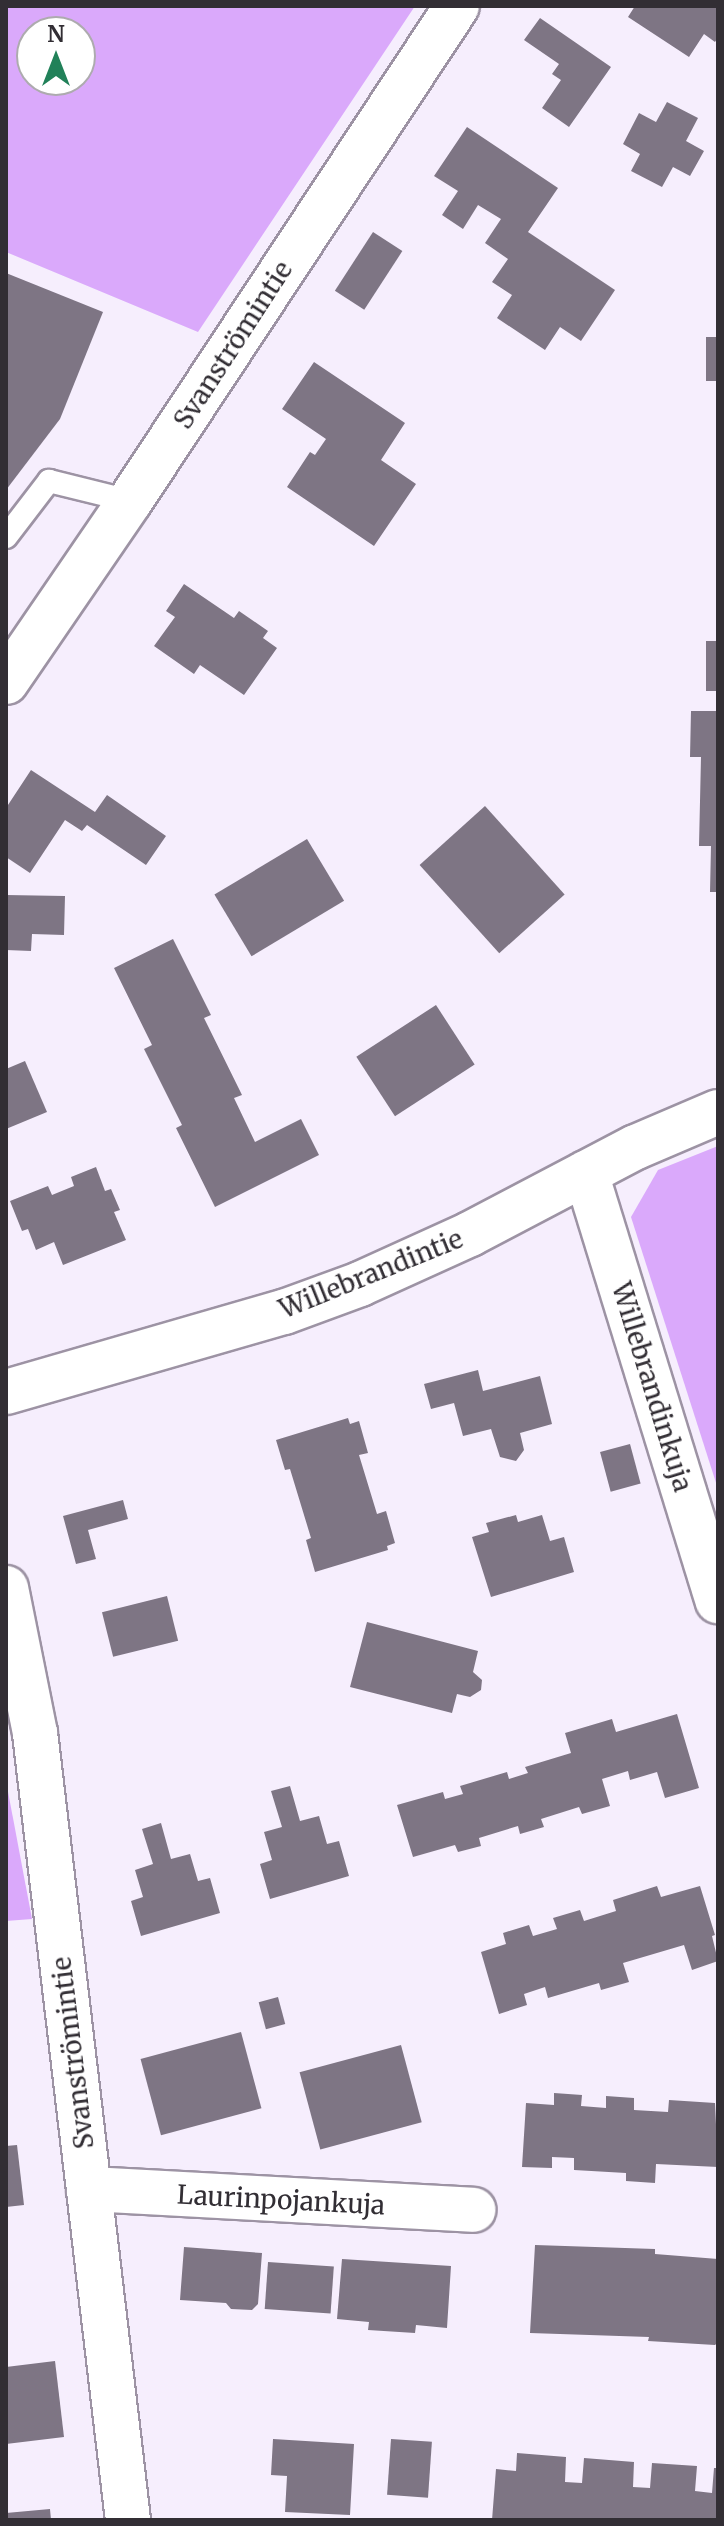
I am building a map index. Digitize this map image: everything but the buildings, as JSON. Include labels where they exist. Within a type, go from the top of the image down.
[{"type":"street","name":"Svanströmintie","points":[[6,682],[130,501],[457,6]]},
{"type":"street","name":"Willebrandintie","points":[[6,1392],[284,1312],[360,1284],[470,1234],[586,1173],[718,1112]]},
{"type":"street","name":"Willebrandinkuja","points":[[586,1173],[718,1601]]},
{"type":"street","name":"Svanströmintie","points":[[6,1588],[35,1733],[128,2520]]},
{"type":"street","name":"Laurinpojankuja","points":[[89,2189],[473,2210]]},
{"type":"lane","points":[[6,537],[49,481],[130,501]]},
{"type":"shaded area","points":[[6,6],[415,6],[198,332],[6,252]]},
{"type":"shaded area","points":[[718,1146],[718,1489],[631,1217],[658,1170]]},
{"type":"shaded area","points":[[6,1781],[32,1919],[6,1921]]}]
